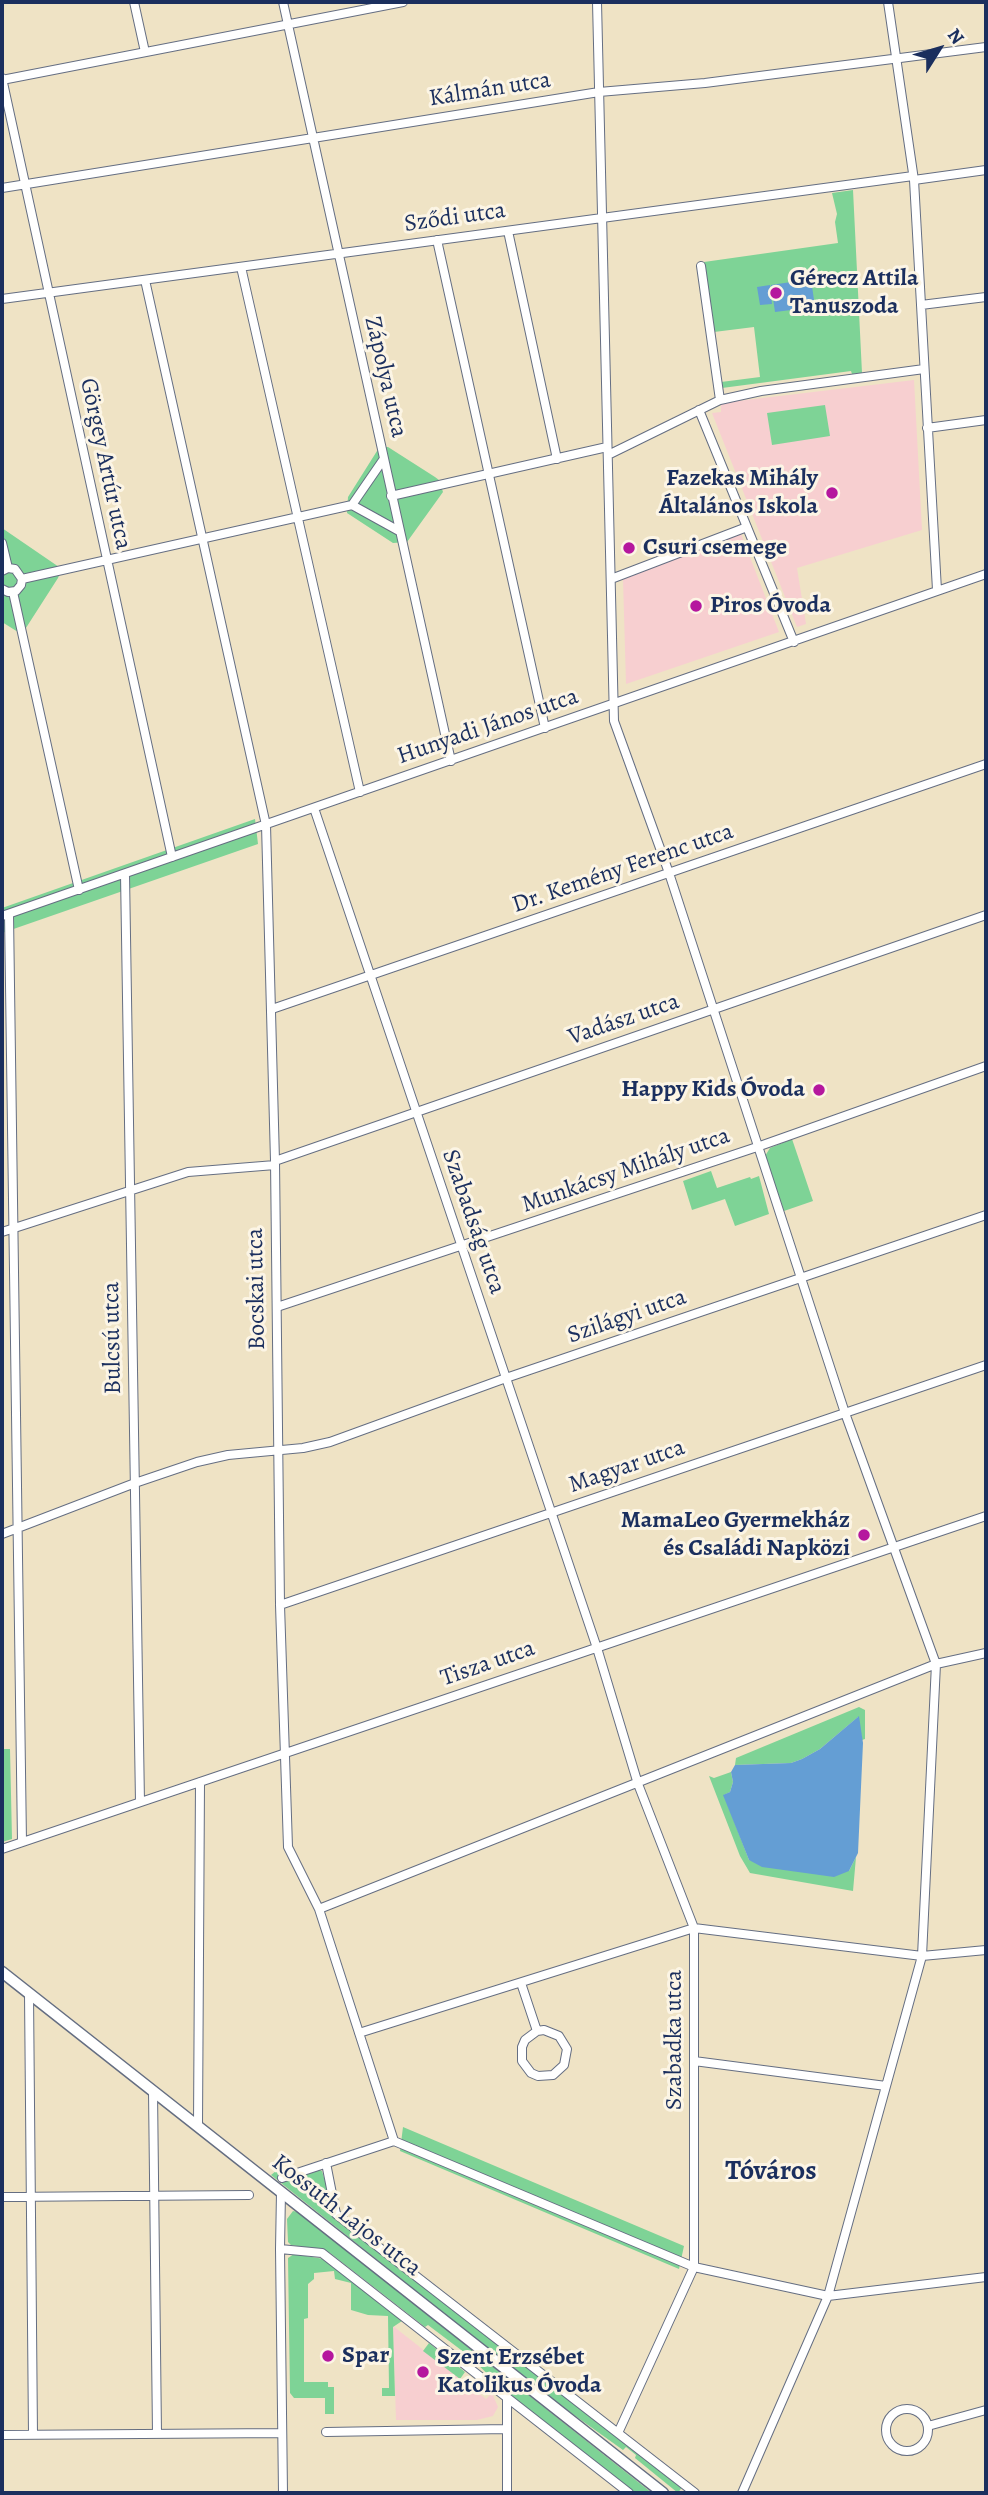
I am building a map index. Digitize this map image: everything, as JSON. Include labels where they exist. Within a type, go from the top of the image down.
[{"type":"street","points":[[134,2],[145,52]]},
{"type":"street","name":"Zápolya utca","points":[[283,2],[451,761]]},
{"type":"street","points":[[2,79],[403,2]]},
{"type":"street","points":[[597,2],[614,704],[617,729],[669,873],[845,1413],[936,1664],[922,1956],[828,2296],[742,2493]]},
{"type":"street","points":[[888,2],[914,178],[937,590]]},
{"type":"street","name":"Kálmán utca","points":[[2,188],[599,92],[705,83],[986,47]]},
{"type":"street","name":"Görgey Artúr utca","points":[[2,79],[172,858]]},
{"type":"street","name":"Sződi utca","points":[[2,299],[602,218],[986,170]]},
{"type":"street","points":[[508,231],[557,459]]},
{"type":"street","points":[[437,240],[545,728]]},
{"type":"street","points":[[701,266],[720,400]]},
{"type":"street","points":[[241,267],[360,792]]},
{"type":"street","name":"Bocskai utca","points":[[145,279],[266,825],[275,1163],[280,1605],[288,1847],[319,1909],[394,2141]]},
{"type":"street","points":[[921,305],[986,297]]},
{"type":"street","points":[[391,496],[557,459],[608,451],[720,400],[761,391],[924,369]]},
{"type":"street","points":[[699,410],[794,642]]},
{"type":"street","points":[[928,428],[986,420]]},
{"type":"street","points":[[352,505],[383,460]]},
{"type":"street","points":[[22,579],[352,505],[399,531]]},
{"type":"street","points":[[611,579],[747,527]]},
{"type":"street","points":[[2,543],[5,570],[18,571],[22,579],[19,589],[13,592],[2,589]]},
{"type":"street","name":"Hunyadi János utca","points":[[6,915],[986,574]]},
{"type":"street","points":[[13,592],[79,890]]},
{"type":"street","name":"Dr. Kemény Ferenc utca","points":[[272,1009],[986,764]]},
{"type":"street","name":"Szabadság utca","points":[[314,808],[597,1648]]},
{"type":"street","name":"Bulcsú utca","points":[[125,874],[140,1802]]},
{"type":"street","points":[[6,915],[22,1842]]},
{"type":"street","name":"Vadász utca","points":[[2,1232],[188,1172],[275,1163],[986,915]]},
{"type":"street","name":"Munkácsy Mihály utca","points":[[277,1307],[757,1147],[986,1066]]},
{"type":"street","name":"Szilágyi utca","points":[[2,1534],[135,1483],[212,1458],[279,1452],[330,1442],[506,1378],[986,1215]]},
{"type":"street","name":"Magyar utca","points":[[280,1605],[986,1365]]},
{"type":"street","name":"Tisza utca","points":[[2,1849],[986,1516]]},
{"type":"street","name":"Szabadka utca","points":[[597,1648],[638,1784],[694,1928],[694,2267],[618,2433]]},
{"type":"street","points":[[319,1909],[936,1664],[986,1653]]},
{"type":"street","points":[[198,2126],[200,1782]]},
{"type":"street","points":[[359,2033],[694,1928],[922,1956],[986,1950]]},
{"type":"street","name":"Kossuth Lajos utca","points":[[2,1972],[663,2493]]},
{"type":"street","points":[[521,1983],[537,2031]]},
{"type":"street","points":[[29,1994],[33,2435]]},
{"type":"street","points":[[544,2030],[559,2036],[567,2049],[564,2064],[552,2075],[538,2076],[526,2068],[522,2061],[525,2040],[537,2031],[544,2030]]},
{"type":"street","points":[[694,2061],[886,2086]]},
{"type":"street","points":[[153,2091],[157,2434]]},
{"type":"street","points":[[282,2178],[394,2141],[694,2267],[828,2296],[986,2277]]},
{"type":"street","name":"Kossuth Lajos utca","points":[[326,2163],[337,2214],[695,2493]]},
{"type":"street","points":[[282,2192],[280,2249],[283,2493]]},
{"type":"street","points":[[2,2197],[249,2195]]},
{"type":"street","points":[[280,2249],[322,2253],[627,2492]]},
{"type":"street","points":[[507,2398],[507,2493]]},
{"type":"street","points":[[901,2410],[915,2411],[925,2419],[928,2426],[923,2445],[910,2451],[897,2449],[888,2438],[887,2424],[895,2413],[901,2410]]},
{"type":"street","points":[[928,2426],[986,2410]]},
{"type":"street","points":[[326,2432],[506,2429]]},
{"type":"street","points":[[2,2435],[282,2433]]},
{"type":"shaded area","name":"Fazekas Mihály Általános Iskola","points":[[914,380],[922,530],[797,568],[806,624],[797,627],[712,413],[721,412],[721,403]]},
{"type":"shaded area","name":"Piros Óvoda","points":[[741,534],[779,632],[626,684],[623,579]]},
{"type":"shaded area","name":"Szent Erzsébet Katolikus Óvoda","points":[[393,2326],[486,2399],[492,2393],[498,2407],[493,2416],[477,2420],[396,2420]]},
{"type":"green space","points":[[853,190],[862,373],[852,374],[851,371],[722,388],[721,382],[760,377],[754,327],[714,332],[704,262],[838,243],[835,222],[837,214],[832,193]]},
{"type":"green space","points":[[825,405],[830,436],[772,445],[767,413]]},
{"type":"green space","points":[[382,447],[388,447],[435,477],[439,480],[443,492],[407,542],[393,543],[347,513],[348,497]]},
{"type":"green space","points":[[2,528],[59,567],[58,578],[24,631],[18,632],[2,622]]},
{"type":"green space","points":[[255,819],[258,844],[2,933],[2,908]]},
{"type":"green space","points":[[792,1139],[813,1201],[784,1211],[765,1156],[770,1148]]},
{"type":"green space","points":[[711,1171],[717,1188],[759,1176],[769,1214],[735,1226],[725,1199],[692,1210],[683,1181]]},
{"type":"green space","points":[[859,1707],[865,1710],[865,1739],[862,1740],[858,1717],[820,1749],[802,1759],[791,1763],[735,1765],[736,1758]]},
{"type":"green space","points":[[2,1749],[10,1749],[12,1839],[2,1842]]},
{"type":"green space","points":[[731,1772],[733,1782],[730,1792],[724,1795],[749,1860],[849,1871],[856,1857],[853,1891],[750,1873],[740,1856],[709,1776],[714,1778]]},
{"type":"green space","points":[[403,2127],[684,2246],[679,2269],[400,2151]]},
{"type":"green space","points":[[318,2169],[322,2171],[336,2218],[682,2487],[678,2493],[635,2458],[636,2455],[626,2447],[623,2450],[546,2395],[271,2175],[276,2171],[296,2178]]},
{"type":"green space","points":[[293,2211],[298,2212],[652,2493],[634,2493],[508,2394],[469,2356],[428,2325],[425,2327],[330,2253],[291,2245],[288,2242],[287,2219]]},
{"type":"green space","points":[[294,2254],[324,2259],[402,2321],[393,2327],[395,2396],[382,2396],[382,2388],[389,2388],[388,2316],[368,2315],[351,2310],[351,2283],[335,2279],[334,2271],[314,2273],[314,2279],[308,2284],[308,2318],[304,2319],[304,2382],[328,2382],[328,2387],[334,2387],[334,2414],[325,2414],[325,2398],[294,2398],[290,2393],[288,2258]]},
{"type":"green space","points":[[429,2343],[465,2372],[460,2379],[423,2351]]},
{"type":"water","points":[[811,279],[815,307],[775,312],[771,285]]},
{"type":"water","points":[[770,285],[772,304],[760,305],[757,287]]},
{"type":"water","points":[[859,1716],[863,1743],[858,1853],[849,1871],[834,1877],[762,1867],[749,1860],[723,1795],[730,1792],[733,1782],[731,1772],[735,1765],[791,1763],[802,1759],[820,1749]]},
{"type":"place","name":"Gérecz Attila Tanuszoda","points":[[776,293]]},
{"type":"place","name":"Fazekas Mihály Általános Iskola","points":[[832,493]]},
{"type":"place","name":"Csuri csemege","points":[[629,548]]},
{"type":"place","name":"Piros Óvoda","points":[[696,606]]},
{"type":"place","name":"Happy Kids Óvoda","points":[[819,1090]]},
{"type":"place","name":"MamaLeo Gyermekház és Családi Napközi","points":[[864,1535]]},
{"type":"place","name":"Spar","points":[[328,2356]]},
{"type":"place","name":"Szent Erzsébet Katolikus Óvoda","points":[[423,2372]]},
{"type":"district","name":"Tóváros","points":[[771,2172]]}]
